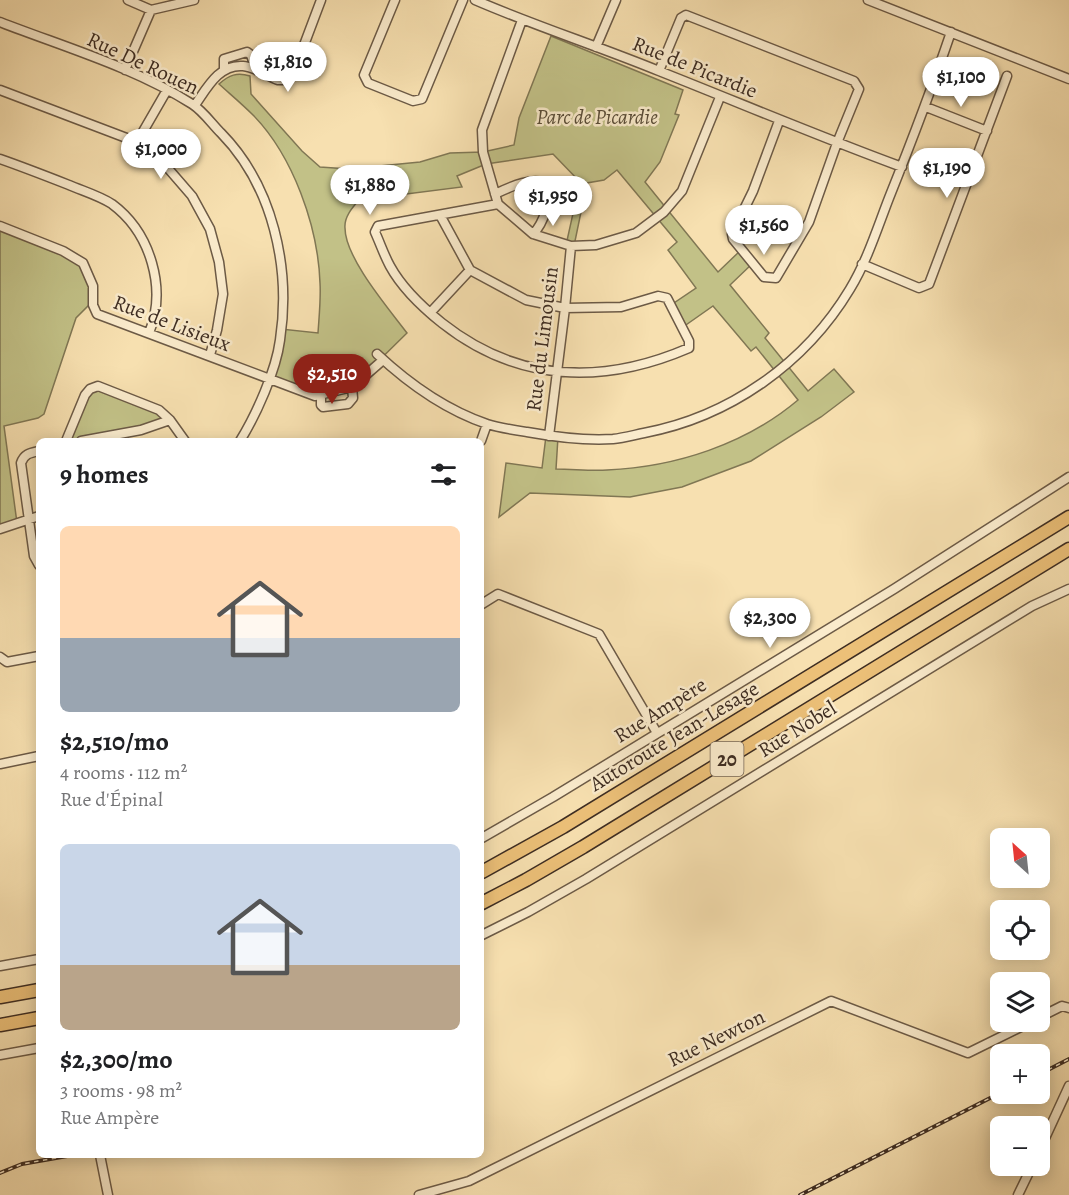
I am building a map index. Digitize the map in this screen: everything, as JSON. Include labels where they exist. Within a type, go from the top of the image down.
[{"type":"highway","name":"Autoroute Jean-Lesage","points":[[484,871],[563,827],[1069,517]]},
{"type":"highway","name":"20","points":[[484,902],[584,847],[1069,549]]},
{"type":"highway","points":[[0,997],[36,991]]},
{"type":"highway","points":[[0,1025],[36,1019]]},
{"type":"street","points":[[128,0],[151,10],[194,0]]},
{"type":"street","points":[[195,105],[213,79],[225,70],[244,66],[278,80],[290,76],[295,69],[320,2],[309,0]]},
{"type":"street","points":[[395,0],[364,75],[368,83],[413,101],[422,99],[464,0]]},
{"type":"street","name":"Rue de Picardie","points":[[475,0],[659,71],[779,121],[902,167]]},
{"type":"street","points":[[596,47],[616,0]]},
{"type":"street","points":[[868,0],[1069,79]]},
{"type":"street","points":[[125,70],[151,10]]},
{"type":"street","points":[[659,71],[681,18],[686,15],[854,81],[859,89],[809,222],[776,278],[765,277],[732,234],[753,191],[779,121]]},
{"type":"street","points":[[522,20],[482,130],[484,155],[498,204],[533,234],[571,246],[596,245],[636,233],[668,210],[682,191],[720,97]]},
{"type":"street","name":"Rue De Rouen","points":[[0,22],[125,70],[195,105],[235,147],[255,179],[273,226],[281,255],[284,299],[280,343],[252,423],[242,438]]},
{"type":"street","points":[[352,387],[353,398],[348,404],[323,407],[321,405],[321,394],[352,387],[380,357],[429,396],[487,424],[549,436],[613,439],[665,429],[721,409],[782,369],[819,333],[849,290],[862,264],[926,107],[951,32]]},
{"type":"street","points":[[225,70],[224,59],[247,52],[251,55],[256,70]]},
{"type":"street","points":[[862,264],[919,288],[929,284],[1007,76]]},
{"type":"street","points":[[0,90],[137,142],[166,166],[192,196],[210,229],[219,262],[223,294],[210,355]]},
{"type":"street","points":[[137,142],[167,90]]},
{"type":"street","points":[[926,107],[987,131]]},
{"type":"street","points":[[0,159],[104,200],[133,225],[149,254],[157,286],[156,317],[149,333]]},
{"type":"street","points":[[495,194],[513,186],[532,182],[549,184],[550,193],[540,227],[533,234]]},
{"type":"street","points":[[440,215],[470,270],[526,300],[565,308],[621,308],[658,296],[667,298],[689,341],[689,348],[661,360],[600,372],[556,373],[508,362],[460,338],[409,293],[390,267],[375,232],[378,226],[498,204]]},
{"type":"street","name":"Rue de Lisieux","points":[[0,226],[63,250],[83,263],[93,286],[93,305],[97,314],[210,355],[268,380],[315,396],[321,394]]},
{"type":"street","name":"Rue du Limousin","points":[[549,436],[571,246]]},
{"type":"street","points":[[430,313],[470,270]]},
{"type":"street","points":[[67,438],[85,394],[98,386],[159,410],[170,420],[183,438]]},
{"type":"street","points":[[97,438],[141,430],[170,420]]},
{"type":"street","points":[[482,438],[487,424]]},
{"type":"street","points":[[36,452],[23,457],[21,463],[36,560]]},
{"type":"street","name":"Rue Ampère","points":[[484,837],[524,815],[923,570],[1069,477]]},
{"type":"street","points":[[0,529],[36,517]]},
{"type":"street","name":"Rue Nobel","points":[[484,934],[586,879],[1032,606],[1069,589]]},
{"type":"street","points":[[484,603],[498,594],[599,634],[657,733]]},
{"type":"street","points":[[0,657],[8,662],[36,657]]},
{"type":"street","points":[[0,764],[36,757]]},
{"type":"street","points":[[0,966],[36,960]]},
{"type":"street","name":"Rue Newton","points":[[419,1195],[469,1181],[831,1001],[968,1053],[1011,1032]]},
{"type":"street","points":[[1050,1012],[1062,1006],[1069,1008]]},
{"type":"street","points":[[0,1055],[36,1049]]},
{"type":"street","points":[[1050,1127],[1069,1086]]},
{"type":"street","points":[[101,1158],[108,1195]]},
{"type":"street","points":[[1018,1195],[1027,1176]]},
{"type":"green space","name":"Parc de Picardie","points":[[551,36],[683,90],[675,114],[679,115],[660,162],[645,182],[718,272],[742,249],[753,263],[730,285],[769,333],[765,338],[808,391],[834,369],[854,392],[821,417],[751,461],[682,487],[630,497],[530,493],[499,517],[506,463],[542,468],[546,436],[558,437],[556,469],[633,468],[684,458],[733,441],[778,416],[798,400],[756,347],[751,351],[713,306],[683,327],[671,305],[696,288],[668,250],[677,242],[617,170],[604,180],[587,183],[574,246],[566,245],[580,182],[553,154],[486,164],[457,176],[462,187],[359,200],[351,209],[346,220],[347,240],[352,254],[369,283],[407,333],[352,387],[315,396],[269,380],[281,329],[318,333],[320,283],[318,261],[301,193],[280,151],[253,115],[219,84],[233,75],[250,76],[251,94],[302,151],[320,167],[349,169],[420,162],[450,153],[483,152],[514,145],[519,118]]},
{"type":"green space","points":[[0,226],[83,263],[93,286],[93,305],[88,306],[76,318],[44,414],[38,418],[4,426],[17,523],[0,529]]},
{"type":"green space","points":[[103,387],[170,420],[94,438],[67,438],[85,395]]},
{"type":"railway","points":[[1050,1069],[1069,1059]]},
{"type":"railway","points":[[800,1195],[990,1098]]},
{"type":"railway","points":[[0,1173],[22,1164],[56,1158]]}]
